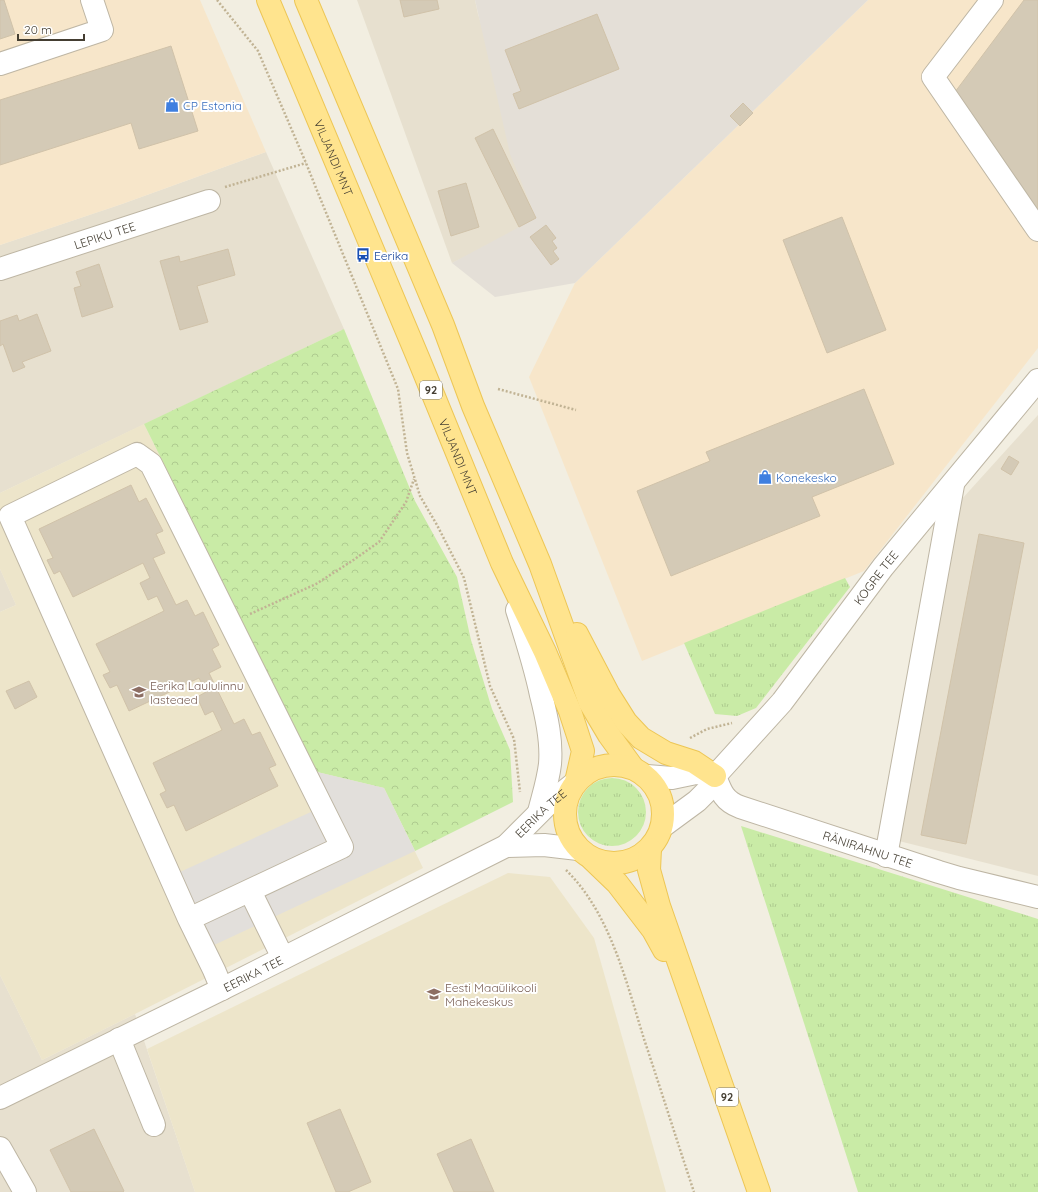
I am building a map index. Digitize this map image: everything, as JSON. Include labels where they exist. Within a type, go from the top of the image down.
[{"type":"main road","points":[[306,0],[443,325],[473,406],[540,564],[590,702],[609,735],[640,772],[658,790],[664,808],[663,826],[650,849],[633,861],[612,864],[585,854],[568,834],[564,816],[567,798],[576,782],[592,769],[613,764],[640,772]]},
{"type":"main road","name":"VILJANDI MNT","points":[[267,1],[419,360],[502,563],[545,652],[570,712],[583,751],[576,782]]},
{"type":"main road","points":[[540,564],[609,695],[626,722],[641,738],[666,753],[694,762],[715,776]]},
{"type":"main road","name":"92","points":[[650,849],[649,870],[659,906],[759,1192]]},
{"type":"main road","name":"92","points":[[585,854],[618,883],[653,930],[692,1002]]},
{"type":"street","points":[[0,64],[102,30],[92,0]]},
{"type":"street","points":[[992,0],[933,78],[1038,230]]},
{"type":"street","name":"LEPIKU TEE","points":[[0,269],[209,201]]},
{"type":"street","name":"KOGRE TEE","points":[[663,826],[697,801],[709,789],[715,776],[782,702],[883,567],[1038,380]]},
{"type":"street","points":[[189,919],[342,847],[151,464],[137,454],[10,516],[189,919],[222,989]]},
{"type":"street","points":[[886,856],[953,483]]},
{"type":"street","points":[[502,563],[533,660],[548,721],[550,742],[548,778],[535,816]]},
{"type":"street","points":[[640,772],[672,778],[696,773],[715,776]]},
{"type":"street","name":"RÄNIRAHNU TEE","points":[[715,776],[725,798],[736,806],[886,856],[959,878],[1038,897]]},
{"type":"street","name":"EERIKA TEE","points":[[0,1098],[222,989],[506,846],[535,816],[576,782]]},
{"type":"street","name":"EERIKA TEE","points":[[506,846],[544,845],[585,854]]},
{"type":"street","points":[[250,891],[283,958]]},
{"type":"street","points":[[119,1039],[154,1125]]},
{"type":"street","points":[[0,1148],[25,1192]]},
{"type":"path","points":[[217,0],[258,51],[306,163],[398,389],[407,453],[420,496],[437,525],[464,578],[490,686],[514,739],[521,800],[535,816]]},
{"type":"path","points":[[209,201],[216,190],[306,163]]},
{"type":"path","points":[[498,389],[576,410]]},
{"type":"path","points":[[231,623],[316,584],[379,542],[406,502],[415,479]]},
{"type":"path","points":[[564,868],[578,882],[596,910],[616,953],[694,1192]]},
{"type":"shaded area","points":[[0,0],[200,0],[266,152],[122,204],[0,245]]},
{"type":"shaded area","points":[[357,0],[475,0],[478,14],[543,220],[452,263]]},
{"type":"shaded area","points":[[475,0],[868,0],[575,283],[495,297],[452,263],[536,218],[510,154]]},
{"type":"shaded area","points":[[868,0],[1038,0],[1038,348],[864,571],[642,661],[529,377],[575,283]]},
{"type":"shaded area","points":[[266,152],[344,329],[0,493],[0,245],[122,204]]},
{"type":"shaded area","points":[[1038,415],[1038,876],[899,841],[961,500]]},
{"type":"shaded area","name":"Eerika Laululinnu lasteaed","points":[[144,424],[317,772],[384,788],[423,868],[42,1060],[0,975],[0,612],[16,605],[0,569],[0,493]]},
{"type":"shaded area","points":[[0,569],[16,605],[0,612]]},
{"type":"shaded area","points":[[317,772],[384,788],[415,851],[212,946],[180,872],[313,811],[300,782]]},
{"type":"shaded area","name":"Eesti Maaülikooli Mahekeskus","points":[[508,873],[550,877],[594,938],[666,1192],[195,1192],[147,1049]]},
{"type":"shaded area","points":[[0,975],[42,1060],[135,1014],[195,1192],[0,1192]]},
{"type":"green space","points":[[344,329],[415,501],[457,577],[471,640],[492,709],[510,750],[513,802],[415,851],[384,788],[317,772],[144,424]]},
{"type":"green space","points":[[845,578],[850,587],[756,708],[737,716],[715,714],[684,643]]},
{"type":"green space","points":[[612,778],[625,781],[636,788],[643,799],[646,812],[643,825],[636,836],[625,843],[612,846],[599,843],[588,836],[581,825],[578,812],[581,799],[588,788],[599,781]]},
{"type":"green space","points":[[741,826],[1038,919],[1038,1192],[858,1192]]},
{"type":"building","points":[[0,0],[4,0],[15,34],[0,39]]},
{"type":"building","points":[[400,0],[437,0],[439,9],[404,17]]},
{"type":"building","points":[[1024,0],[1038,0],[1038,213],[955,92]]},
{"type":"building","points":[[597,14],[619,69],[519,109],[513,94],[521,91],[505,50]]},
{"type":"building","points":[[171,46],[198,131],[139,149],[131,123],[0,165],[0,100]]},
{"type":"building","points":[[743,103],[753,113],[740,126],[730,116]]},
{"type":"building","points":[[493,129],[536,218],[519,227],[475,138]]},
{"type":"building","points":[[466,183],[479,227],[451,236],[438,191]]},
{"type":"building","points":[[842,217],[886,330],[827,353],[783,240]]},
{"type":"building","points":[[546,225],[556,238],[552,241],[557,248],[553,251],[559,259],[551,265],[530,237]]},
{"type":"building","points":[[228,249],[235,275],[197,286],[208,322],[180,330],[160,261],[179,256],[180,262]]},
{"type":"building","points":[[99,264],[113,307],[82,317],[74,288],[81,286],[76,272]]},
{"type":"building","points":[[37,314],[51,351],[22,362],[25,367],[13,372],[3,344],[0,346],[0,321],[17,315],[19,321]]},
{"type":"building","name":"Konekesko","points":[[864,389],[894,464],[812,497],[820,516],[671,576],[637,491],[710,461],[706,452]]},
{"type":"building","points":[[1009,456],[1019,462],[1011,475],[1001,469]]},
{"type":"building","points":[[131,485],[139,502],[146,498],[163,531],[156,534],[165,553],[153,558],[176,605],[187,600],[195,616],[203,612],[219,645],[212,649],[221,667],[209,673],[234,724],[244,719],[252,735],[260,732],[276,765],[269,768],[278,786],[186,831],[174,805],[167,808],[160,794],[166,791],[153,763],[222,730],[213,711],[205,715],[197,697],[206,692],[199,678],[129,711],[117,685],[110,688],[103,675],[110,672],[96,644],[164,611],[157,596],[148,600],[140,583],[150,578],[143,563],[73,597],[60,571],[54,574],[47,560],[53,558],[39,529]]},
{"type":"building","points":[[979,534],[1024,543],[966,844],[921,835]]},
{"type":"building","points":[[29,681],[37,697],[15,709],[6,691]]},
{"type":"building","points":[[340,1109],[371,1182],[348,1192],[336,1192],[307,1123]]},
{"type":"building","points":[[94,1129],[124,1191],[123,1192],[71,1192],[50,1150]]},
{"type":"building","points":[[471,1139],[494,1192],[454,1192],[437,1154]]},
{"type":"place","name":"CP Estonia","points":[[172,105]]},
{"type":"place","name":"Eerika","points":[[363,255]]},
{"type":"place","name":"Konekesko","points":[[765,477]]},
{"type":"place","name":"Eerika Laululinnu lasteaed","points":[[139,692]]},
{"type":"place","name":"Eesti Maaülikooli Mahekeskus","points":[[434,994]]}]
